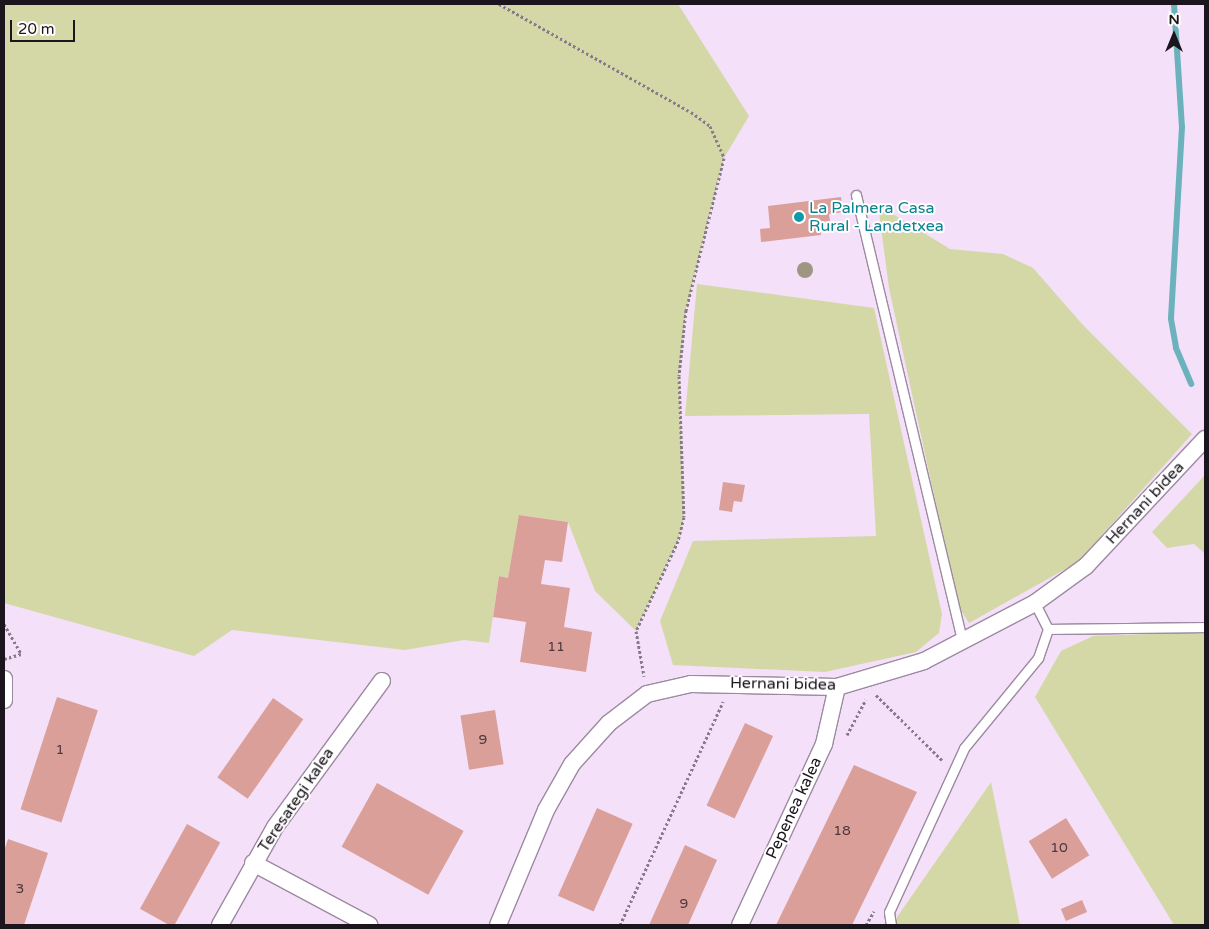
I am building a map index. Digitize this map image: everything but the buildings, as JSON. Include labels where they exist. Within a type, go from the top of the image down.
[{"type":"street","name":"Hernani bidea","points":[[498,925],[546,810],[572,764],[609,723],[647,694],[691,684],[838,688],[924,661],[1035,603],[1086,566],[1205,439]]},
{"type":"street","points":[[4,679],[4,700]]},
{"type":"street","name":"Teresategi kalea","points":[[220,925],[253,863],[382,681]]},
{"type":"street","name":"Pepenea kalea","points":[[740,925],[824,744],[838,688]]},
{"type":"street","points":[[253,863],[369,925]]},
{"type":"lane","points":[[856,195],[962,641]]},
{"type":"lane","points":[[1035,603],[1048,629]]},
{"type":"lane","points":[[1048,629],[1205,627]]},
{"type":"lane","points":[[891,925],[889,912],[964,748],[1026,677],[1048,629]]},
{"type":"path","points":[[498,4],[691,112],[710,126],[724,158],[686,310],[680,376],[684,517],[678,541],[636,631],[647,694]]},
{"type":"path","points":[[4,624],[21,654],[4,660]]},
{"type":"path","points":[[876,695],[944,762],[940,770]]},
{"type":"path","points":[[620,925],[726,696],[718,698]]},
{"type":"path","points":[[866,925],[875,908]]},
{"type":"path","points":[[520,925],[522,922],[527,925]]},
{"type":"green space","points":[[4,4],[678,4],[749,116],[724,158],[686,310],[679,376],[684,517],[678,541],[636,631],[595,591],[568,522],[520,515],[508,578],[499,576],[489,643],[464,640],[405,650],[232,630],[194,656],[4,603]]},
{"type":"green space","points":[[878,205],[950,249],[1003,254],[1033,268],[1083,325],[1192,434],[1078,562],[969,623],[958,606],[889,288]]},
{"type":"green space","points":[[697,284],[874,308],[942,614],[939,633],[916,652],[825,672],[673,665],[660,621],[693,541],[876,536],[869,414],[685,416]]},
{"type":"green space","points":[[1205,475],[1205,554],[1194,544],[1167,548],[1152,532]]},
{"type":"green space","points":[[1205,632],[1205,925],[1174,925],[1035,697],[1061,651],[1093,636]]},
{"type":"green space","points":[[991,782],[1020,925],[894,925],[895,920]]},
{"type":"waterway","points":[[1174,4],[1182,127],[1171,319],[1176,348],[1191,384]]},
{"type":"place","name":"La Palmera Casa Rural - Landetxea","points":[[799,217]]}]
